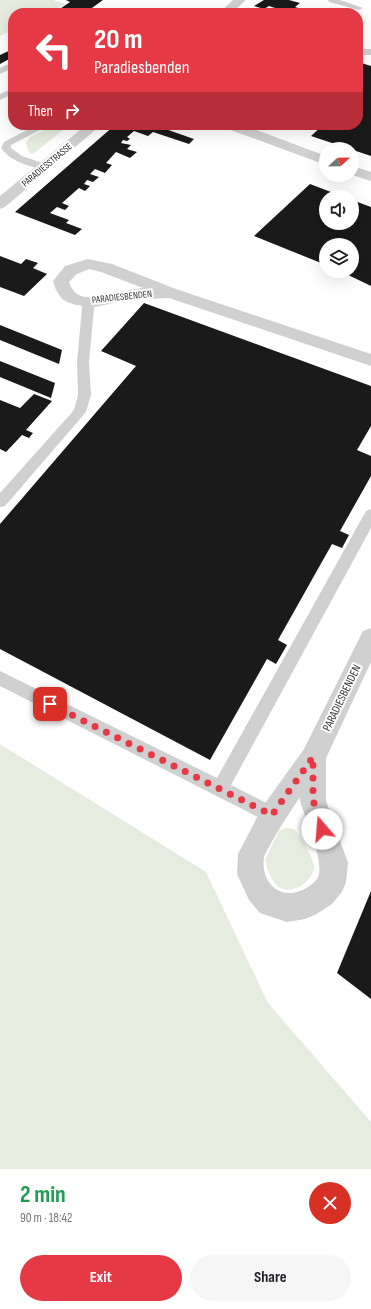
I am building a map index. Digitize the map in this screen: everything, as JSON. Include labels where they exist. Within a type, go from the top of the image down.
[{"type":"street","points":[[231,8],[240,0]]},
{"type":"street","name":"PARADIESSTRASSE","points":[[0,204],[88,130]]},
{"type":"street","points":[[250,130],[319,158]]},
{"type":"street","points":[[359,173],[371,177]]},
{"type":"street","name":"PARADIESBENDEN","points":[[170,293],[128,295],[95,302],[75,300],[64,291],[61,281],[71,270],[88,264],[113,270],[170,293],[371,360]]},
{"type":"street","name":"PARADIESBENDEN","points":[[313,757],[313,800],[334,863],[332,882],[322,894],[305,905],[287,908],[270,904],[259,890],[251,874],[251,854],[272,815],[313,757],[371,638]]},
{"type":"lane","points":[[332,0],[359,8]]},
{"type":"lane","points":[[33,130],[7,144],[6,148],[11,155],[45,166]]},
{"type":"lane","points":[[0,502],[80,412],[86,391],[82,371],[88,308],[86,301]]},
{"type":"lane","points":[[220,789],[371,516]]},
{"type":"lane","points":[[0,678],[272,815]]},
{"type":"shaded area","points":[[0,0],[53,0],[65,4],[58,8],[8,8],[8,32],[0,36]]},
{"type":"shaded area","points":[[43,130],[63,130],[33,154],[28,151],[26,143],[30,137]]},
{"type":"shaded area","points":[[0,744],[206,872],[268,1003],[371,1122],[371,1169],[0,1169]]},
{"type":"shaded area","points":[[285,828],[294,829],[297,832],[309,853],[314,867],[313,872],[306,882],[301,886],[290,890],[279,887],[276,884],[270,874],[265,860],[279,831]]},
{"type":"building","points":[[66,0],[103,0],[92,8],[61,8],[70,2]]},
{"type":"building","points":[[264,0],[289,0],[300,3],[295,7],[298,8],[275,8],[269,6],[261,8],[254,6]]},
{"type":"building","points":[[8,51],[8,60],[0,64],[0,55]]},
{"type":"building","points":[[363,64],[371,66],[371,156],[359,152],[359,142],[329,142],[311,136],[318,130],[363,130]]},
{"type":"building","points":[[109,130],[168,130],[194,139],[189,144],[153,132],[148,136],[134,131],[127,137],[130,139],[127,141],[123,140],[121,143],[131,145],[127,149],[137,152],[130,158],[116,152],[106,163],[112,165],[105,173],[95,169],[90,174],[99,177],[93,182],[87,180],[84,184],[90,186],[85,191],[79,188],[62,203],[69,206],[65,210],[57,207],[50,213],[69,220],[66,223],[82,229],[75,235],[15,212]]},
{"type":"building","points":[[310,184],[326,190],[319,190],[319,230],[359,230],[359,203],[371,207],[371,286],[354,278],[359,278],[359,238],[319,238],[319,262],[254,236]]},
{"type":"building","points":[[0,256],[21,264],[26,259],[38,263],[33,268],[47,274],[24,296],[0,287]]},
{"type":"building","points":[[144,303],[371,386],[371,426],[357,450],[371,456],[371,476],[340,531],[349,535],[342,548],[332,544],[278,640],[287,645],[276,664],[267,659],[210,760],[0,649],[0,524],[136,366],[101,351]]},
{"type":"building","points":[[0,325],[62,350],[59,364],[0,340]]},
{"type":"building","points":[[0,361],[55,383],[51,398],[0,377]]},
{"type":"building","points":[[34,394],[52,401],[26,430],[33,433],[29,438],[22,435],[6,452],[0,449],[0,400],[20,408]]},
{"type":"building","points":[[371,891],[371,999],[337,973]]},
{"type":"route","points":[[50,704],[272,815],[313,757],[313,800],[322,829]]}]
